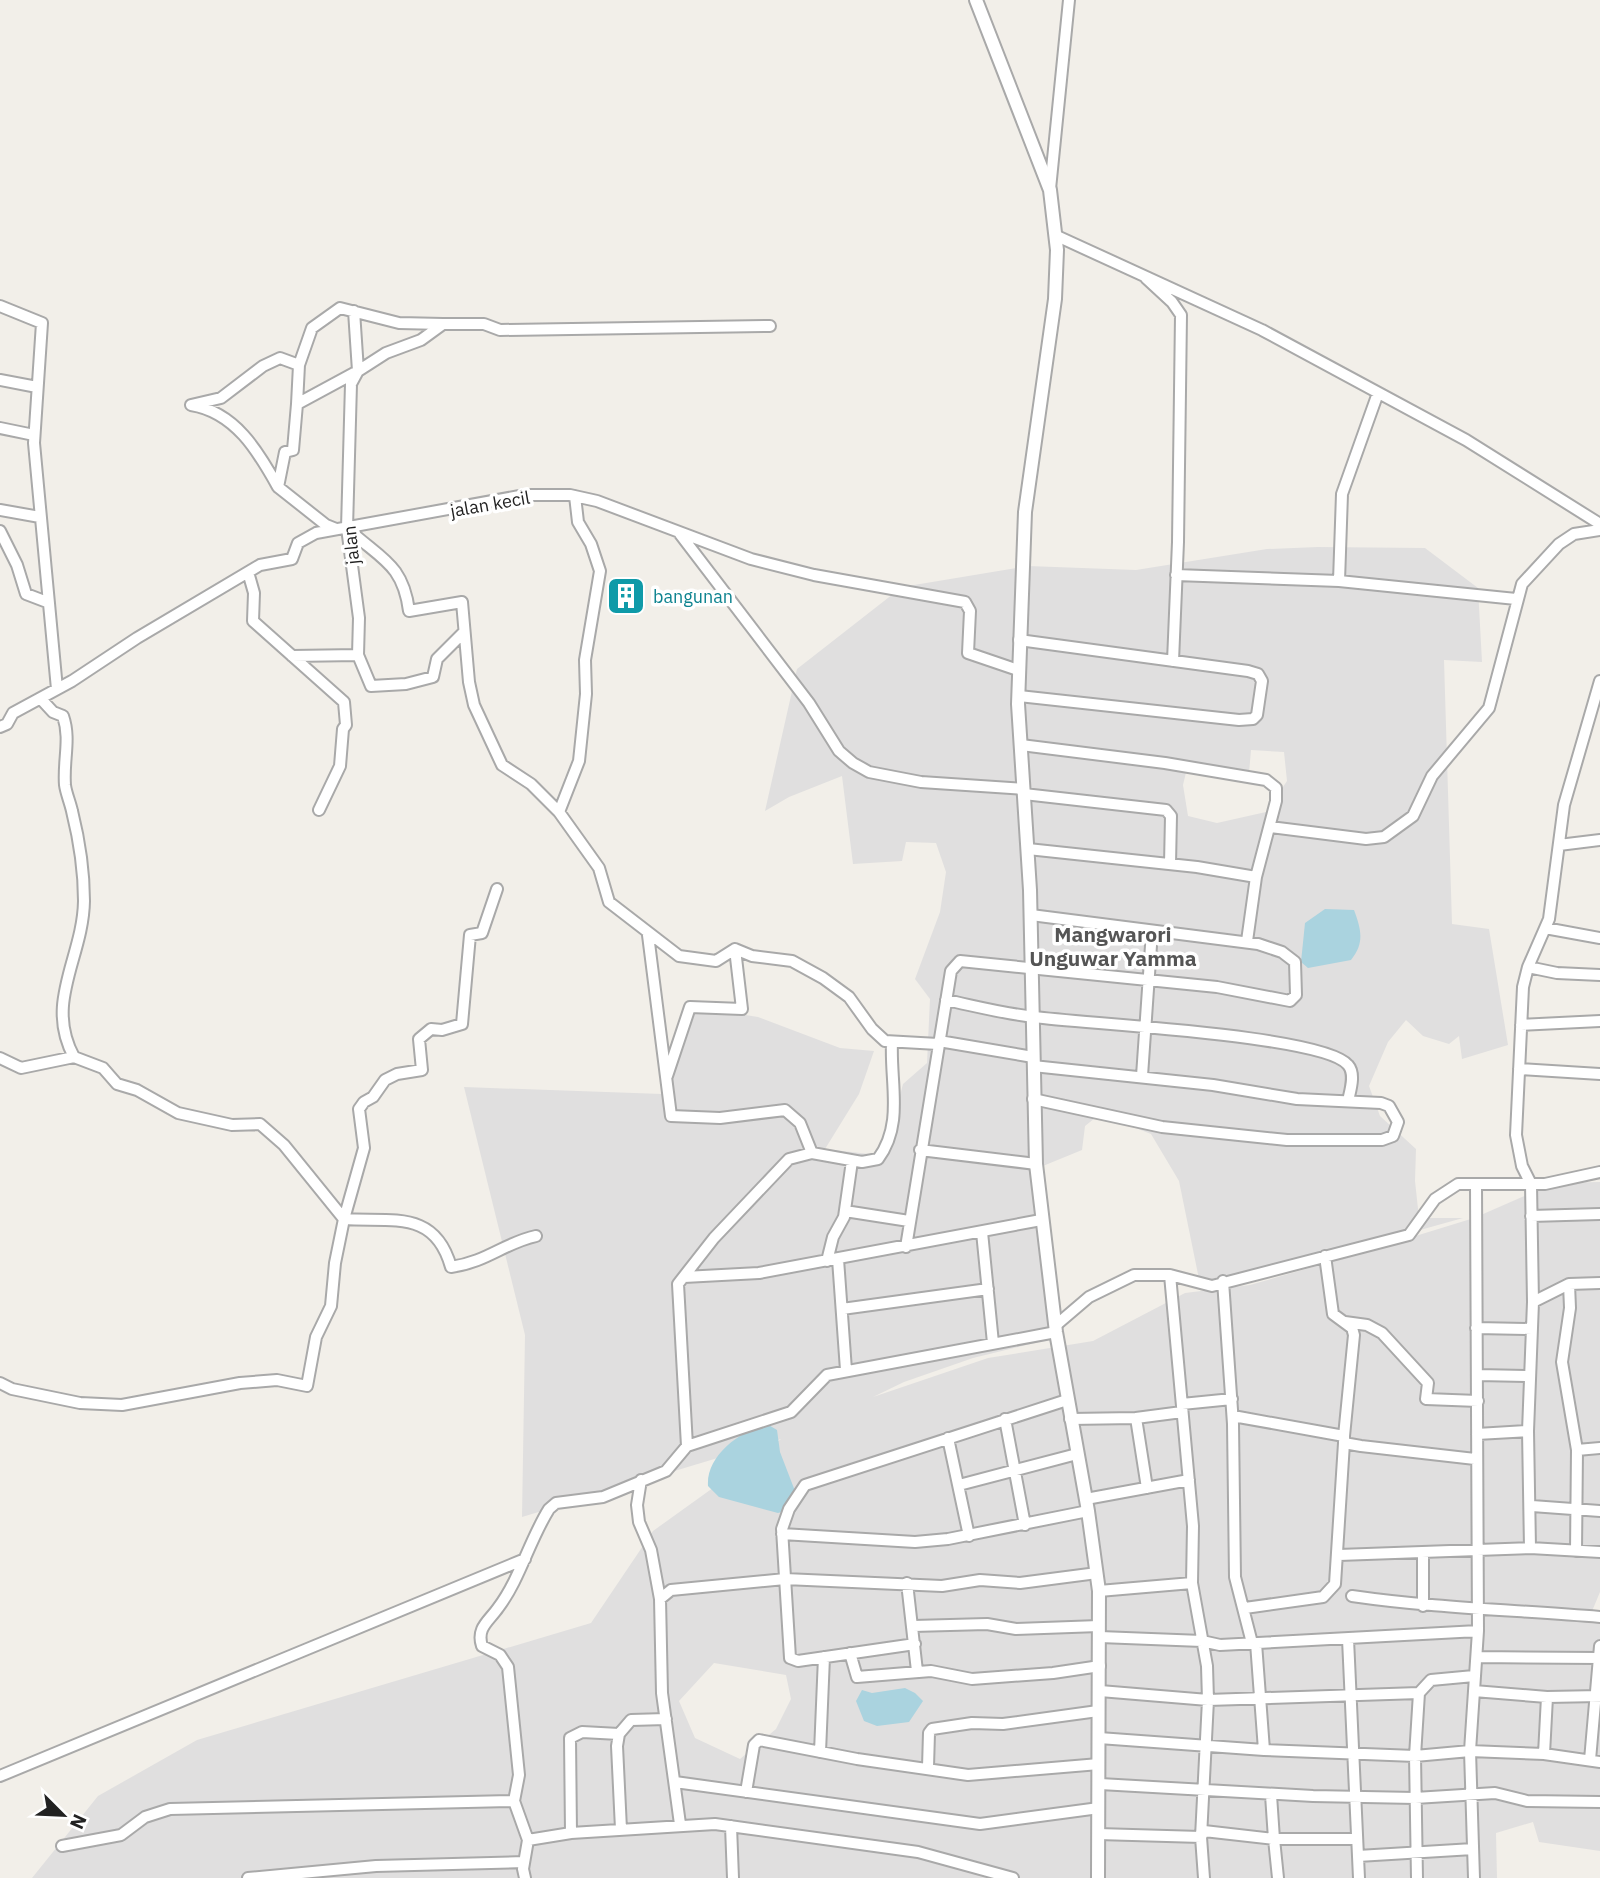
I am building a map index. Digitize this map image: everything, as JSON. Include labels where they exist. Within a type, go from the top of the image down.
[{"type":"street","points":[[976,0],[1050,190],[1057,236],[1055,299],[1025,512],[1018,670],[1031,915],[1036,1164],[1055,1329],[1100,1591],[1098,1878]]},
{"type":"street","points":[[1050,190],[1069,0]]},
{"type":"street","points":[[1057,236],[1262,330],[1466,440],[1600,524]]},
{"type":"street","points":[[1138,271],[1172,302],[1181,315],[1177,575],[1172,661]]},
{"type":"street","points":[[278,487],[285,452],[293,450],[299,365],[312,328],[340,308],[399,323],[484,324],[500,330],[770,326]]},
{"type":"street","points":[[1,310],[42,323],[34,435],[47,602],[57,689]]},
{"type":"street","name":"jalan","points":[[354,311],[358,371],[351,384],[341,528],[359,618],[358,655]]},
{"type":"street","points":[[297,404],[386,353],[421,340],[443,324]]},
{"type":"street","name":"jalan","points":[[299,365],[280,358],[263,366],[221,398],[191,405],[208,408],[246,438],[256,447],[278,487],[326,525],[341,528]]},
{"type":"street","points":[[0,380],[37,387]]},
{"type":"street","points":[[1339,581],[1342,494],[1378,393]]},
{"type":"street","points":[[0,428],[34,435]]},
{"type":"street","name":"jalan kecil","points":[[0,727],[7,723],[13,713],[41,699],[260,565],[292,558],[298,543],[316,533],[374,520],[436,514],[526,495],[575,496],[751,559],[814,575],[965,602],[970,611],[968,653],[1018,670]]},
{"type":"street","points":[[559,812],[579,761],[586,694],[585,660],[600,571],[591,544],[578,522],[575,496]]},
{"type":"street","points":[[0,510],[40,517]]},
{"type":"street","points":[[341,528],[396,568],[406,585],[409,611],[462,602],[463,633],[474,705],[502,765],[531,784],[559,812],[599,868],[609,902],[648,935],[679,956],[716,961],[735,949]]},
{"type":"street","points":[[1270,827],[1366,839],[1384,837],[1413,816],[1432,776],[1461,745],[1489,708],[1522,584],[1559,544],[1573,534],[1600,530]]},
{"type":"street","points":[[0,531],[6,549],[17,565],[26,594],[47,602]]},
{"type":"street","points":[[680,534],[808,703],[839,751],[853,763],[869,772],[921,782],[1024,791],[1166,810],[1171,817],[1170,864]]},
{"type":"street","points":[[248,572],[254,593],[253,621],[344,702],[347,713],[340,766],[319,810]]},
{"type":"street","points":[[1177,575],[1339,581],[1516,599]]},
{"type":"street","points":[[292,656],[358,655],[372,686],[406,684],[433,677],[437,659],[463,633]]},
{"type":"street","points":[[1019,640],[1258,674],[1262,681],[1257,715],[1253,719],[1239,720],[1019,696]]},
{"type":"street","points":[[1530,1548],[1532,1506],[1528,1431],[1533,1302],[1531,1184],[1522,1166],[1516,1135],[1521,1025],[1528,967],[1545,928],[1567,791],[1600,681]]},
{"type":"street","points":[[41,699],[53,712],[63,716],[68,733],[65,786],[81,862],[84,901],[81,925],[61,1004],[64,1037],[74,1057]]},
{"type":"street","points":[[0,713],[13,713]]},
{"type":"street","points":[[1020,745],[1165,763],[1266,780],[1276,788],[1276,801],[1256,877],[1247,941]]},
{"type":"street","points":[[1559,845],[1600,840]]},
{"type":"street","points":[[1028,849],[1170,864],[1256,877]]},
{"type":"street","points":[[0,1383],[12,1389],[80,1403],[122,1405],[240,1383],[277,1380],[307,1386],[316,1337],[331,1306],[335,1263],[344,1219],[364,1148],[359,1109],[373,1097],[385,1080],[397,1074],[422,1070],[419,1039],[431,1029],[442,1030],[462,1024],[470,934],[482,933],[497,889]]},
{"type":"street","points":[[906,1247],[951,971],[960,961],[1293,999],[1297,990],[1294,962],[1282,952],[1247,941],[1031,915]]},
{"type":"street","points":[[1545,928],[1600,938]]},
{"type":"street","points":[[1142,1076],[1152,931]]},
{"type":"street","points":[[648,935],[671,1116],[720,1118],[785,1110],[800,1123],[812,1153]]},
{"type":"street","points":[[735,949],[752,956],[792,961],[823,978],[849,998],[878,1035],[892,1043],[939,1042],[1033,1061],[1297,1099],[1389,1105],[1398,1122],[1393,1136],[1382,1140],[1257,1137],[1161,1127],[1033,1099]]},
{"type":"street","points":[[666,1079],[690,1007],[742,1009],[735,949]]},
{"type":"street","points":[[1528,967],[1557,973],[1600,975]]},
{"type":"street","points":[[946,1000],[1032,1017],[1257,1040],[1337,1058],[1351,1070],[1348,1101]]},
{"type":"street","points":[[1521,1025],[1600,1021]]},
{"type":"street","points":[[687,1446],[677,1293],[684,1277],[714,1238],[749,1204],[782,1164],[793,1157],[812,1153],[862,1162],[878,1159],[889,1144],[895,1124],[891,1076],[892,1043]]},
{"type":"street","points":[[0,1058],[22,1068],[74,1057],[103,1068],[117,1084],[137,1090],[178,1113],[232,1125],[260,1124],[284,1145],[344,1219],[411,1222],[426,1228],[444,1244],[451,1267],[484,1260],[515,1242],[536,1236]]},
{"type":"street","points":[[1520,1069],[1600,1074]]},
{"type":"street","points":[[920,1150],[1036,1164]]},
{"type":"street","points":[[846,1370],[842,1310],[832,1260],[845,1210],[852,1161]]},
{"type":"street","points":[[525,1878],[524,1862],[528,1840],[513,1801],[519,1775],[508,1667],[499,1655],[482,1646],[479,1636],[481,1627],[499,1608],[525,1559],[537,1529],[556,1503],[603,1497],[666,1471],[687,1446],[791,1412],[815,1384],[827,1375],[1055,1329],[1076,1305],[1117,1282],[1145,1273],[1170,1275],[1205,1286],[1409,1235],[1442,1192],[1458,1184],[1545,1184],[1600,1172]]},
{"type":"street","points":[[1474,1878],[1470,1751],[1478,1631],[1475,1459],[1478,1401],[1476,1185]]},
{"type":"street","points":[[845,1210],[909,1221]]},
{"type":"street","points":[[1531,1216],[1600,1214]]},
{"type":"street","points":[[684,1277],[759,1273],[1041,1220]]},
{"type":"street","points":[[982,1232],[993,1343]]},
{"type":"street","points":[[1245,1608],[1323,1597],[1335,1584],[1354,1335],[1345,1322],[1334,1314],[1325,1256]]},
{"type":"street","points":[[1170,1275],[1193,1525],[1192,1583],[1208,1700],[1201,1837],[1204,1878]]},
{"type":"street","points":[[1223,1281],[1233,1416],[1235,1577],[1254,1643],[1265,1750]]},
{"type":"street","points":[[1533,1302],[1569,1284],[1600,1283]]},
{"type":"street","points":[[1569,1284],[1570,1308],[1562,1362],[1577,1450],[1576,1551]]},
{"type":"street","points":[[842,1310],[988,1289]]},
{"type":"street","points":[[1345,1322],[1367,1325],[1382,1334],[1428,1384],[1426,1399],[1478,1401]]},
{"type":"street","points":[[1476,1328],[1532,1329]]},
{"type":"street","points":[[1478,1375],[1530,1376]]},
{"type":"street","points":[[1070,1419],[1136,1418],[1232,1399]]},
{"type":"street","points":[[915,1644],[798,1661],[790,1658],[782,1534],[789,1509],[805,1485],[1067,1400]]},
{"type":"street","points":[[1233,1416],[1344,1440],[1475,1459]]},
{"type":"street","points":[[1136,1418],[1147,1488]]},
{"type":"street","points":[[1005,1419],[1025,1525]]},
{"type":"street","points":[[1477,1434],[1528,1431]]},
{"type":"street","points":[[948,1438],[970,1536]]},
{"type":"street","points":[[1577,1450],[1600,1448]]},
{"type":"street","points":[[958,1485],[1077,1454]]},
{"type":"street","points":[[641,1480],[637,1505],[639,1522],[651,1550],[660,1598],[659,1652],[680,1824]]},
{"type":"street","points":[[782,1534],[915,1542],[970,1536],[1025,1525],[1147,1488],[1189,1480]]},
{"type":"street","points":[[1532,1506],[1578,1511],[1600,1510]]},
{"type":"street","points":[[1339,1555],[1530,1548],[1600,1552]]},
{"type":"street","points":[[1423,1553],[1423,1606]]},
{"type":"street","points":[[0,1776],[525,1559]]},
{"type":"street","points":[[660,1598],[671,1590],[785,1579],[942,1586],[980,1580],[1020,1583],[1097,1573]]},
{"type":"street","points":[[907,1583],[917,1671]]},
{"type":"street","points":[[1100,1591],[1192,1583]]},
{"type":"street","points":[[1352,1596],[1423,1606],[1477,1606],[1600,1616]]},
{"type":"street","points":[[913,1626],[987,1624],[1016,1629],[1100,1632],[1220,1645],[1478,1631]]},
{"type":"street","points":[[1348,1639],[1359,1878]]},
{"type":"street","points":[[1099,1738],[1265,1750],[1354,1751],[1415,1756],[1470,1751],[1544,1754],[1595,1761],[1600,1646]]},
{"type":"street","points":[[850,1653],[857,1677],[917,1671],[972,1679],[1053,1673],[1100,1666]]},
{"type":"street","points":[[820,1752],[824,1657]]},
{"type":"street","points":[[1477,1657],[1599,1659]]},
{"type":"street","points":[[1417,1878],[1415,1756],[1419,1693],[1431,1680],[1475,1676]]},
{"type":"street","points":[[1100,1691],[1208,1700],[1419,1693]]},
{"type":"street","points":[[1474,1691],[1547,1697],[1598,1696]]},
{"type":"street","points":[[1544,1754],[1547,1697]]},
{"type":"street","points":[[928,1767],[929,1733],[932,1729],[972,1723],[1003,1724],[1098,1711]]},
{"type":"street","points":[[621,1829],[617,1746],[619,1734],[631,1720],[666,1719]]},
{"type":"street","points":[[571,1833],[570,1738],[583,1732],[619,1734]]},
{"type":"street","points":[[746,1791],[754,1745],[759,1740],[968,1776],[1099,1764]]},
{"type":"street","points":[[675,1782],[980,1824],[1099,1808]]},
{"type":"street","points":[[1100,1784],[1271,1796],[1415,1798],[1495,1793],[1527,1801],[1600,1802]]},
{"type":"street","points":[[1271,1796],[1278,1878]]},
{"type":"street","points":[[62,1846],[121,1835],[145,1817],[170,1809],[513,1801]]},
{"type":"street","points":[[528,1840],[571,1833],[680,1824],[731,1826],[918,1852],[990,1876],[1013,1878]]},
{"type":"street","points":[[731,1826],[733,1878]]},
{"type":"street","points":[[1201,1837],[1204,1831],[1274,1839],[1357,1839]]},
{"type":"street","points":[[1098,1834],[1201,1837]]},
{"type":"street","points":[[1358,1856],[1473,1849]]},
{"type":"street","points":[[248,1878],[376,1866],[524,1862]]},
{"type":"street","points":[[373,1878],[376,1866]]},
{"type":"shaded area","points":[[1425,548],[1478,588],[1482,662],[1444,660],[1452,924],[1489,929],[1508,1045],[1462,1059],[1459,1036],[1449,1044],[1423,1036],[1406,1020],[1388,1042],[1369,1086],[1380,1116],[1416,1149],[1415,1181],[1419,1218],[1463,1218],[1338,1253],[1200,1284],[1179,1181],[1151,1134],[1100,1114],[1085,1126],[1082,1150],[1038,1168],[1051,1339],[973,1358],[904,1382],[873,1397],[988,1358],[1093,1341],[1185,1293],[1250,1285],[1344,1258],[1474,1218],[1554,1183],[1600,1182],[1600,1592],[1590,1616],[1600,1617],[1600,1851],[1539,1842],[1533,1822],[1496,1833],[1497,1878],[32,1878],[98,1796],[197,1740],[591,1623],[653,1531],[781,1439],[522,1517],[525,1335],[464,1087],[662,1094],[695,1007],[758,1017],[840,1048],[874,1051],[859,1094],[825,1149],[878,1155],[894,1119],[903,1084],[927,1063],[930,999],[915,979],[940,912],[946,872],[936,843],[906,842],[902,861],[853,864],[842,776],[789,797],[765,811],[797,669],[902,587],[1028,566],[1136,570],[1267,549]],"holes":[[[1251,750],[1284,752],[1287,781],[1266,812],[1217,823],[1188,816],[1183,785],[1188,764],[1249,773]],[[714,1663],[786,1675],[791,1699],[776,1729],[740,1759],[695,1738],[679,1701]]]},
{"type":"water","points":[[1325,909],[1354,910],[1360,930],[1360,942],[1351,960],[1308,968],[1301,962],[1305,923]]},
{"type":"water","points":[[767,1424],[777,1430],[780,1452],[795,1491],[785,1511],[778,1513],[719,1497],[708,1486],[713,1464],[727,1446],[747,1432]]},
{"type":"water","points":[[905,1688],[923,1701],[909,1722],[877,1726],[864,1721],[856,1701],[862,1690],[872,1693]]},
{"type":"place","name":"bangunan","points":[[626,596]]},
{"type":"district","name":"Mangwarori Unguwar Yamma","points":[[1113,946]]}]
